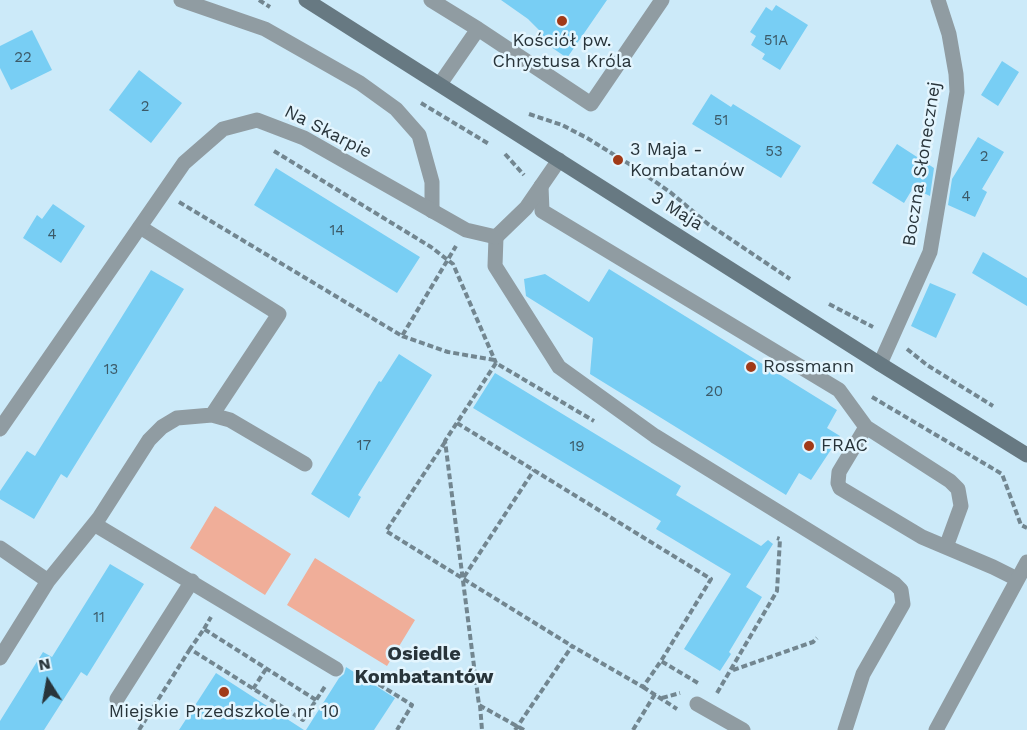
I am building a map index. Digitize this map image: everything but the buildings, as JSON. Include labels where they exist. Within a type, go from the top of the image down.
[{"type":"street","points":[[181,0],[265,29],[360,83],[396,109],[419,135],[432,182],[432,211]]},
{"type":"street","name":"3 Maja","points":[[306,0],[1027,455]]},
{"type":"street","points":[[431,0],[591,104],[662,0]]},
{"type":"street","name":"Boczna Słonecznej","points":[[880,364],[930,252],[957,92],[949,34],[938,0]]},
{"type":"street","points":[[440,84],[478,29]]},
{"type":"street","name":"Na Skarpie","points":[[0,429],[184,163],[223,129],[257,120],[304,138],[466,230],[496,237]]},
{"type":"street","points":[[559,160],[526,208],[496,237],[495,266],[559,367],[656,436],[887,578],[901,590],[903,604],[863,674],[845,730]]},
{"type":"street","points":[[541,186],[542,211],[839,390],[866,427],[958,489],[961,506],[946,547]]},
{"type":"street","points":[[140,227],[279,314],[212,415]]},
{"type":"street","points":[[0,658],[48,581],[94,524],[149,440],[162,427],[177,418],[212,415],[230,420],[305,464]]},
{"type":"street","points":[[866,427],[839,472],[840,488],[922,537],[1017,579]]},
{"type":"street","points":[[94,524],[336,669]]},
{"type":"street","points":[[0,548],[48,581]]},
{"type":"street","points":[[936,730],[1027,561]]},
{"type":"street","points":[[117,699],[192,581]]},
{"type":"street","points":[[697,704],[743,730]]},
{"type":"path","points":[[520,111],[570,129],[634,167],[670,192],[708,224],[793,281]]},
{"type":"path","points":[[273,150],[431,247],[453,264],[495,362]]},
{"type":"path","points":[[163,193],[402,336],[448,352],[495,362],[597,422]]},
{"type":"path","points":[[402,336],[447,260]]},
{"type":"path","points":[[822,300],[879,330],[927,365],[997,409]]},
{"type":"path","points":[[457,423],[711,579],[643,687],[386,531],[495,362]]},
{"type":"path","points":[[445,441],[482,730]]},
{"type":"path","points":[[463,578],[534,470]]},
{"type":"path","points":[[717,694],[777,591],[780,539],[770,533]]},
{"type":"path","points":[[139,730],[204,629],[316,700]]},
{"type":"path","points":[[732,670],[813,642],[817,638]]},
{"type":"path","points":[[516,728],[572,646]]},
{"type":"path","points":[[190,649],[303,720],[341,661],[412,705],[398,730]]},
{"type":"path","points":[[660,661],[703,686]]},
{"type":"path","points":[[253,689],[266,669]]},
{"type":"path","points":[[710,690],[726,699]]},
{"type":"path","points":[[633,730],[655,694]]},
{"type":"path","points":[[479,705],[516,728],[524,730]]},
{"type":"shaded area","points":[[215,506],[291,554],[265,595],[190,548]]},
{"type":"shaded area","points":[[315,558],[415,620],[387,666],[287,605]]},
{"type":"place","name":"Kościół pw. Chrystusa Króla","points":[[562,21]]},
{"type":"place","name":"3 Maja - Kombatanów","points":[[618,160]]},
{"type":"place","name":"Rossmann","points":[[751,367]]},
{"type":"place","name":"FRAC","points":[[809,446]]},
{"type":"place","name":"Miejskie Przedszkole nr 10","points":[[224,692]]},
{"type":"district","name":"Osiedle Kombatantów","points":[[424,666]]}]
